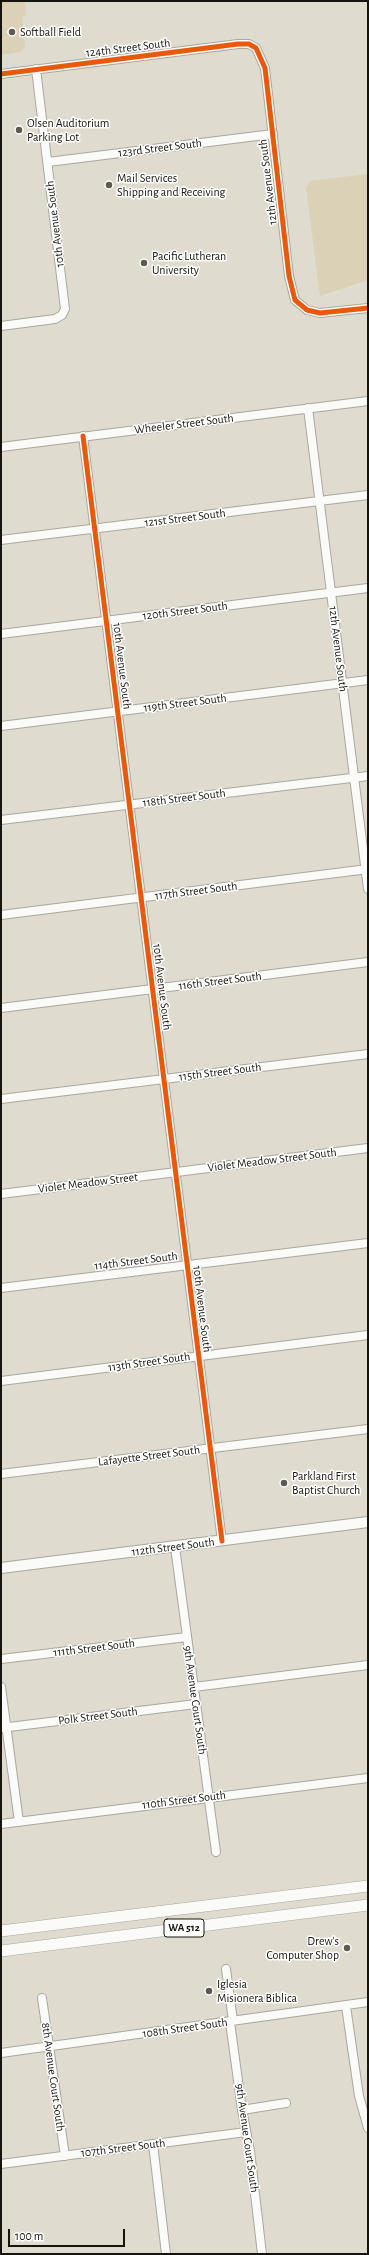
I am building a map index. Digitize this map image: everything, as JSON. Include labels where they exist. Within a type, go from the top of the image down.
[{"type":"highway","name":"WA 512","points":[[1,1931],[368,1886]]},
{"type":"highway","name":"WA 512","points":[[1,1951],[368,1905]]},
{"type":"main road","name":"112th Street South","points":[[1,1568],[368,1522]]},
{"type":"street","name":"124th Street South","points":[[1,74],[238,44],[248,44],[256,48]]},
{"type":"street","name":"12th Avenue South","points":[[256,48],[263,60],[265,68],[292,292],[299,305],[306,310],[327,313],[368,308]]},
{"type":"street","name":"10th Avenue South","points":[[1,326],[55,319],[62,315],[65,309],[36,69]]},
{"type":"street","name":"123rd Street South","points":[[48,162],[273,134]]},
{"type":"street","name":"Wheeler Street South","points":[[1,447],[368,401]]},
{"type":"street","name":"12th Avenue South","points":[[308,408],[342,684],[367,869],[368,889]]},
{"type":"street","name":"10th Avenue South","points":[[83,436],[222,1541]]},
{"type":"street","name":"121st Street South","points":[[1,540],[368,495]]},
{"type":"street","name":"120th Street South","points":[[1,634],[368,588]]},
{"type":"street","name":"119th Street South","points":[[1,726],[368,680]]},
{"type":"street","name":"118th Street South","points":[[1,820],[368,776]]},
{"type":"street","name":"117th Street South","points":[[1,915],[367,869]]},
{"type":"street","name":"116th Street South","points":[[1,1008],[368,962]]},
{"type":"street","name":"115th Street South","points":[[1,1099],[368,1054]]},
{"type":"street","name":"Violet Meadow Street South","points":[[175,1171],[368,1148]]},
{"type":"street","name":"Violet Meadow Street","points":[[1,1194],[175,1171]]},
{"type":"street","name":"114th Street South","points":[[1,1288],[368,1243]]},
{"type":"street","name":"113th Street South","points":[[1,1382],[198,1355],[368,1335]]},
{"type":"street","name":"Lafayette Street South","points":[[1,1474],[368,1429]]},
{"type":"street","name":"9th Avenue Court South","points":[[175,1547],[216,1852]]},
{"type":"street","name":"111th Street South","points":[[1,1659],[187,1637]]},
{"type":"street","points":[[194,1688],[368,1665]]},
{"type":"street","points":[[1,1688],[4,1727],[19,1822]]},
{"type":"street","name":"Polk Street South","points":[[4,1727],[196,1704]]},
{"type":"street","name":"110th Street South","points":[[1,1824],[368,1778]]},
{"type":"street","name":"9th Avenue Court South","points":[[226,1969],[242,2110],[250,2151],[262,2254]]},
{"type":"street","name":"8th Avenue Court South","points":[[42,1998],[65,2156]]},
{"type":"street","name":"108th Street South","points":[[1,2053],[368,2002]]},
{"type":"street","points":[[346,2006],[359,2096],[368,2128]]},
{"type":"street","points":[[242,2110],[286,2102]]},
{"type":"street","name":"107th Street South","points":[[1,2164],[246,2132]]},
{"type":"street","points":[[153,2144],[166,2254]]},
{"type":"shaded area","name":"Softball Field","points":[[1,1],[25,1],[26,16],[22,17],[25,47],[20,52],[1,55]]},
{"type":"shaded area","points":[[368,174],[368,280],[320,296],[306,188],[310,181]]},
{"type":"cycle path","points":[[1,74],[238,44],[249,44],[256,48],[265,68],[289,276],[295,300],[307,310],[320,313],[368,308]]},
{"type":"cycle path","points":[[83,436],[222,1541]]},
{"type":"place","name":"Softball Field","points":[[12,32]]},
{"type":"place","name":"Olsen Auditorium Parking Lot","points":[[19,130]]},
{"type":"place","name":"Mail Services Shipping and Receiving","points":[[109,185]]},
{"type":"place","name":"Pacific Lutheran University","points":[[144,263]]},
{"type":"place","name":"Parkland First Baptist Church","points":[[284,1483]]},
{"type":"place","name":"Drew's Computer Shop","points":[[347,1948]]},
{"type":"place","name":"Iglesia Misionera Biblica","points":[[209,1991]]}]
